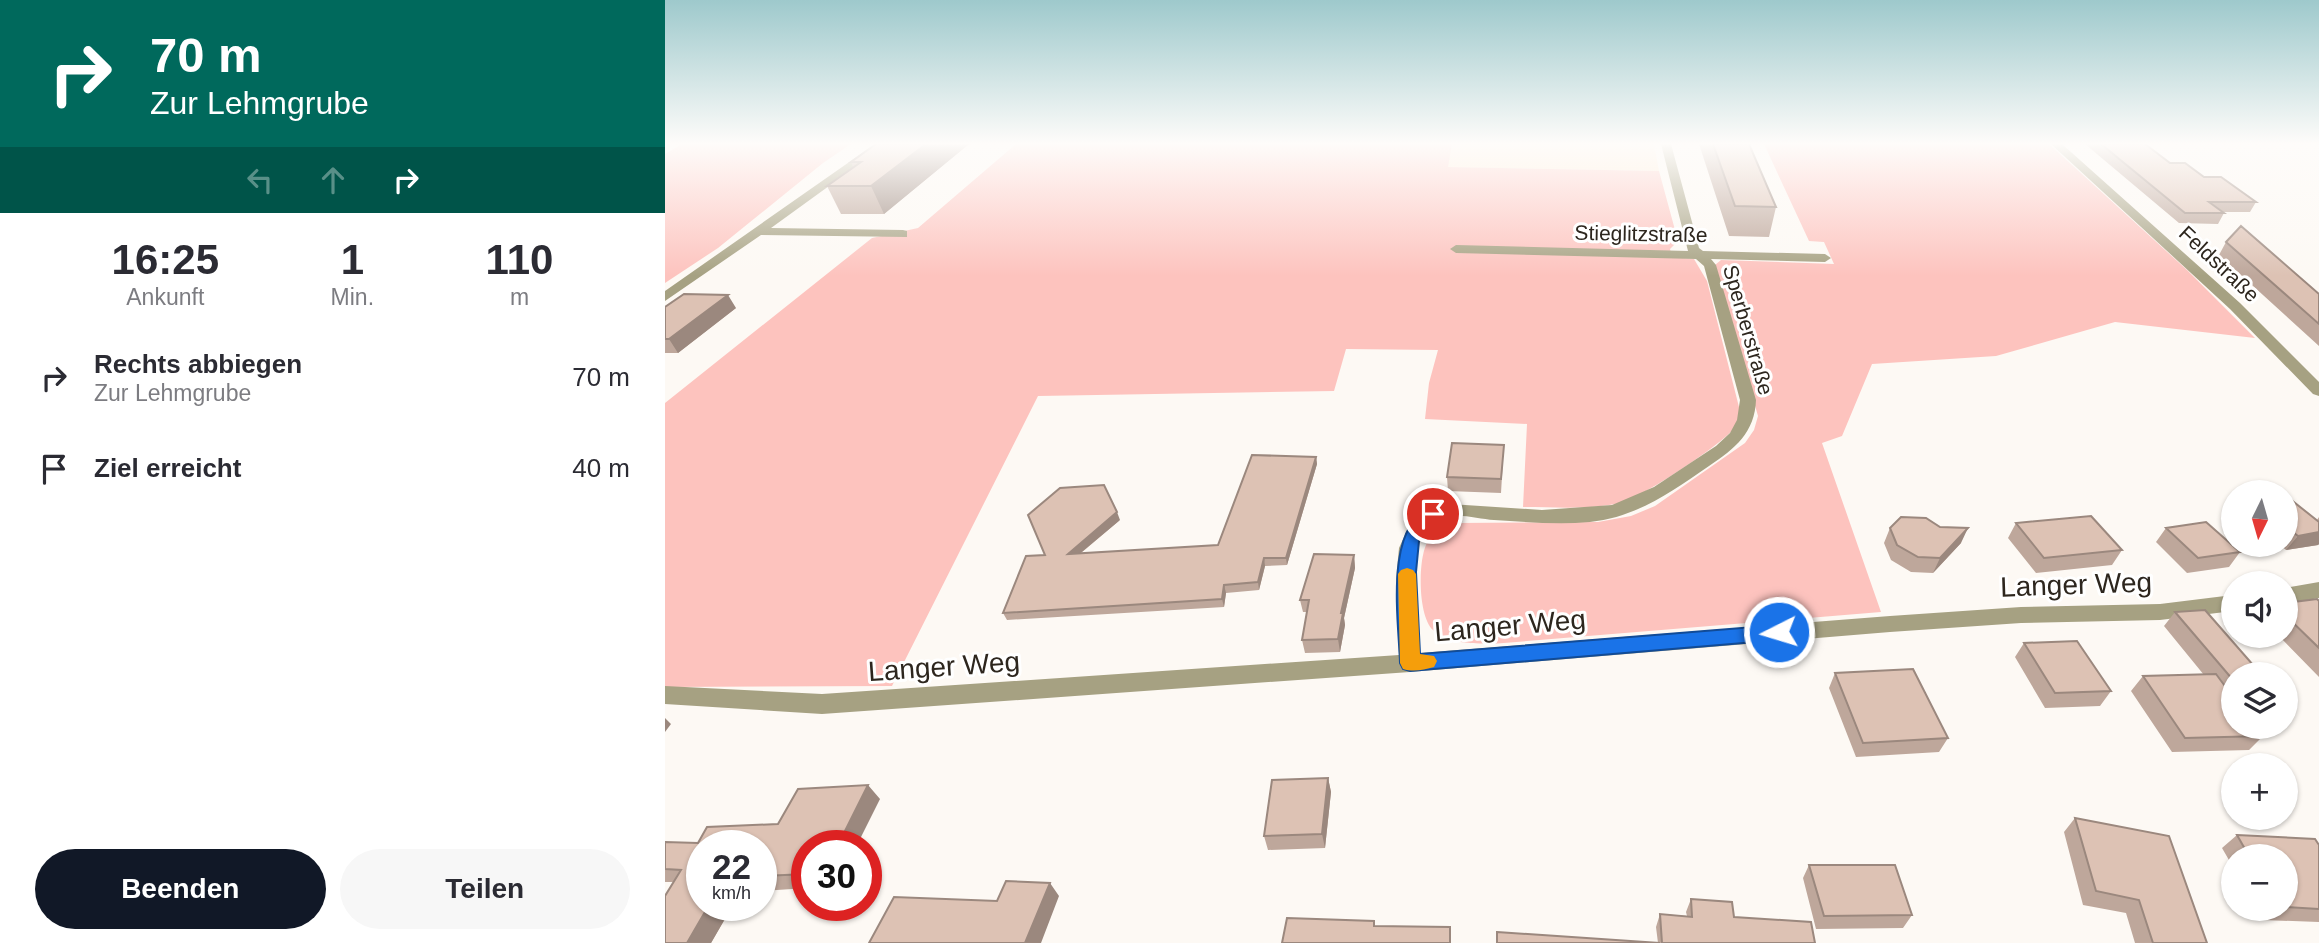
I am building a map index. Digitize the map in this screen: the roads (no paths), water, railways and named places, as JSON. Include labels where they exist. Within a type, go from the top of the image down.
[{"type":"street","points":[[665,297],[820,188]]},
{"type":"street","name":"Sperberstraße","points":[[1410,663],[1407,572],[1410,540],[1421,524],[1433,514],[1450,510],[1558,516],[1597,514],[1628,508],[1651,498],[1729,446],[1743,430],[1749,412],[1748,400],[1710,265],[1693,249],[1677,188]]},
{"type":"street","name":"Feldstraße","points":[[2105,188],[2235,306],[2319,391]]},
{"type":"street","points":[[759,231],[903,234]]},
{"type":"street","name":"Stieglitzstraße","points":[[1456,249],[1825,258]]},
{"type":"street","points":[[2298,594],[2319,590]]},
{"type":"street","name":"Langer Weg","points":[[665,695],[699,695],[822,705],[1410,663],[1805,630],[2021,615],[2160,612],[2221,604]]}]
